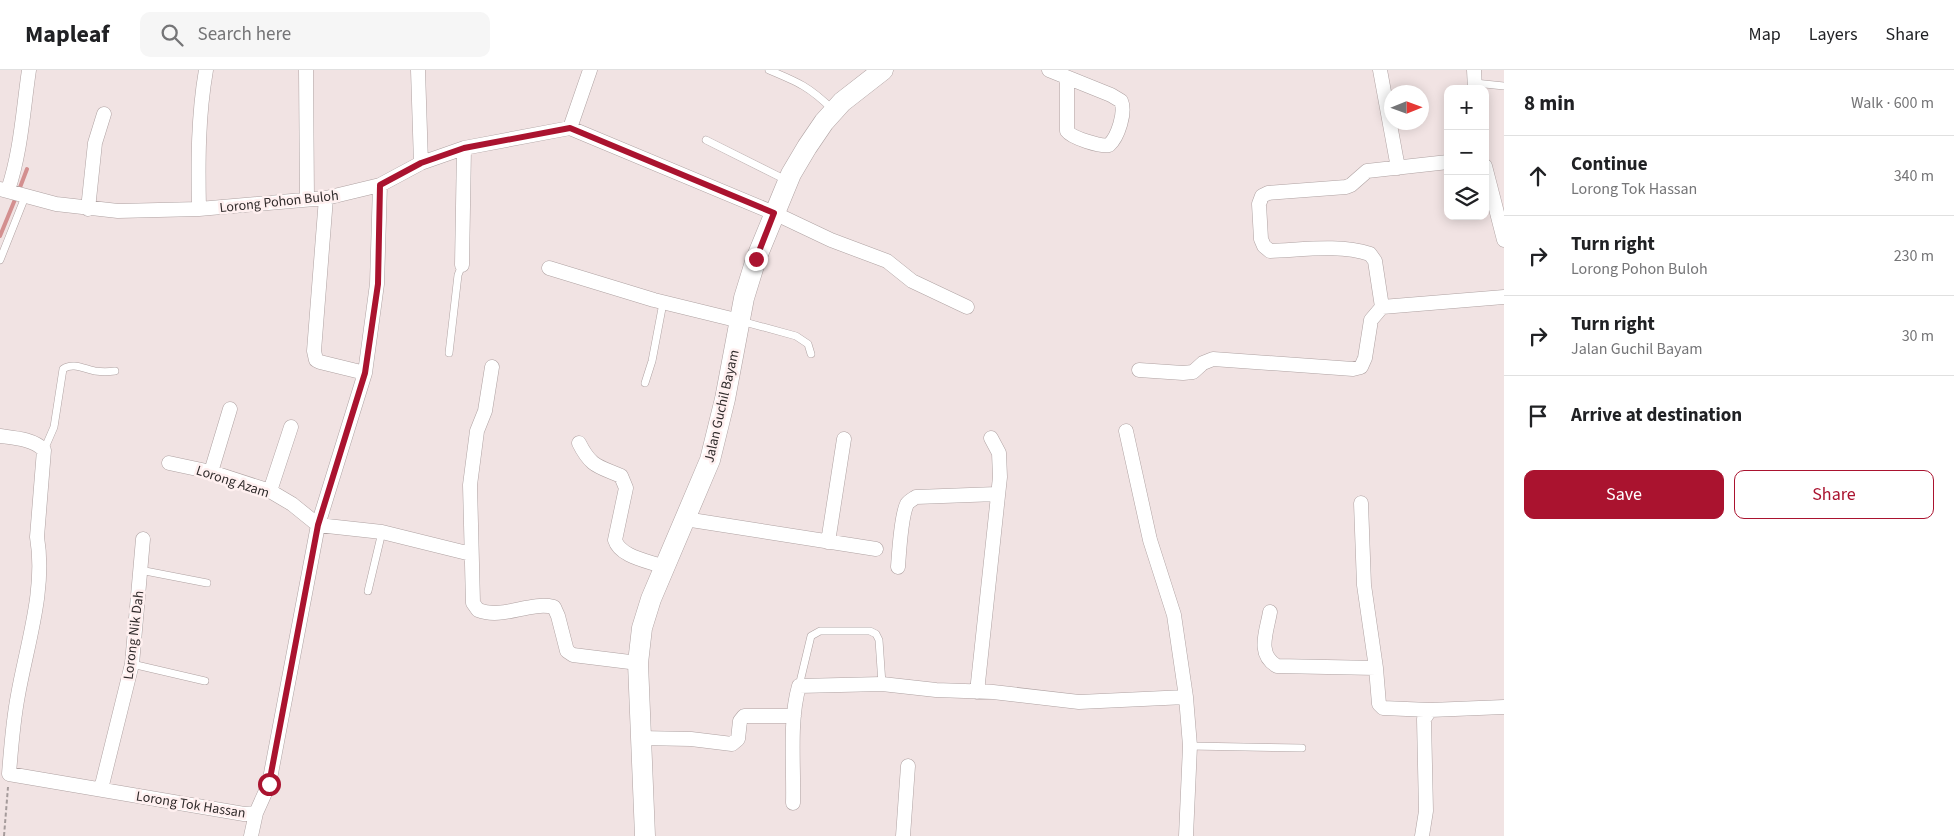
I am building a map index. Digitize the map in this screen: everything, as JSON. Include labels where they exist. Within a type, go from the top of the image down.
[{"type":"main road","name":"Jalan Guchil Bayam","points":[[645,836],[638,663],[642,628],[646,613],[664,566],[710,460],[726,399],[744,298],[756,259],[774,213],[788,181],[824,122],[853,93],[883,70]]},
{"type":"street","points":[[14,193],[29,70]]},
{"type":"street","points":[[199,209],[198,150],[202,94],[206,70]]},
{"type":"street","points":[[306,70],[307,199]]},
{"type":"street","points":[[418,70],[421,163]]},
{"type":"street","points":[[590,70],[570,128],[774,213],[831,240],[887,261],[912,281],[967,307]]},
{"type":"street","points":[[1049,70],[1067,79],[1111,94],[1121,101],[1123,108],[1119,128],[1114,140],[1109,145],[1103,146],[1073,136],[1067,131],[1067,79]]},
{"type":"street","points":[[1380,70],[1398,168]]},
{"type":"street","points":[[88,208],[94,143],[104,114]]},
{"type":"street","name":"Lorong Pohon Buloh","points":[[14,193],[56,204],[118,211],[199,209],[326,198],[380,185],[421,163],[464,148],[570,128]]},
{"type":"street","points":[[462,264],[464,148]]},
{"type":"street","points":[[1382,307],[1375,261],[1370,254],[1362,251],[1338,249],[1270,251],[1264,246],[1261,239],[1259,204],[1262,196],[1268,193],[1346,187],[1368,171],[1444,162]]},
{"type":"street","points":[[1489,174],[1499,195],[1504,240]]},
{"type":"street","name":"Lorong Tok Hassan","points":[[9,774],[244,814],[256,813],[269,784],[318,525],[365,373],[378,284],[380,185]]},
{"type":"street","points":[[326,198],[314,350],[316,360],[365,373]]},
{"type":"street","points":[[549,268],[663,302],[740,321]]},
{"type":"street","points":[[1139,370],[1193,372],[1203,363],[1213,359],[1353,369],[1361,367],[1366,358],[1371,320],[1382,307],[1504,297]]},
{"type":"street","points":[[492,367],[485,411],[477,431],[470,485],[473,603],[478,610],[495,614],[545,604],[554,606],[567,651],[573,655],[638,663]]},
{"type":"street","points":[[211,472],[230,409]]},
{"type":"street","points":[[270,491],[291,427]]},
{"type":"street","points":[[1126,431],[1150,540],[1174,615],[1186,697],[1190,746],[1186,836]]},
{"type":"street","points":[[0,436],[32,441],[44,450],[36,537],[38,578],[35,607],[17,696],[9,774]]},
{"type":"street","points":[[978,692],[1000,477],[999,453],[990,438]]},
{"type":"street","points":[[828,542],[844,439]]},
{"type":"street","points":[[579,444],[587,458],[594,465],[621,476],[624,481],[626,488],[615,540],[617,546],[623,551],[664,566]]},
{"type":"street","name":"Lorong Azam","points":[[169,463],[211,472],[270,491],[292,504],[318,525]]},
{"type":"street","points":[[898,568],[907,505],[911,500],[916,497],[997,494]]},
{"type":"street","points":[[1361,503],[1364,585],[1376,668],[1379,704],[1383,708],[1430,710],[1504,707]]},
{"type":"street","points":[[685,519],[876,549]]},
{"type":"street","points":[[318,525],[382,532],[471,554]]},
{"type":"street","name":"Lorong Nik Dah","points":[[101,789],[132,664],[143,539]]},
{"type":"street","points":[[1270,612],[1265,641],[1265,654],[1268,661],[1277,666],[1376,668]]},
{"type":"street","points":[[793,802],[794,716],[795,700],[799,686],[882,684],[992,692],[1079,702],[1186,697]]},
{"type":"street","points":[[1422,836],[1426,811],[1423,731],[1424,719],[1430,710]]},
{"type":"street","points":[[640,738],[691,739],[732,744],[738,739],[740,721],[744,716],[794,716]]},
{"type":"street","points":[[903,836],[908,766]]},
{"type":"street","points":[[251,836],[256,813]]},
{"type":"lane","points":[[769,70],[804,85],[819,96],[834,111]]},
{"type":"lane","points":[[1474,81],[1504,86]]},
{"type":"lane","points":[[706,140],[788,181]]},
{"type":"lane","points":[[0,260],[14,193]]},
{"type":"lane","points":[[449,353],[458,275],[462,264]]},
{"type":"lane","points":[[645,383],[652,361],[663,302]]},
{"type":"lane","points":[[740,321],[796,336],[808,344],[811,354]]},
{"type":"lane","points":[[44,450],[54,427],[63,369],[67,366],[73,366],[94,371],[115,371]]},
{"type":"lane","points":[[368,591],[382,532]]},
{"type":"lane","points":[[140,570],[207,583]]},
{"type":"lane","points":[[799,686],[811,636],[820,631],[870,631],[876,634],[879,640],[882,684]]},
{"type":"lane","points":[[132,664],[205,681]]},
{"type":"lane","points":[[1190,746],[1302,748]]},
{"type":"path","points":[[4,836],[9,774]]},
{"type":"waterway","points":[[19,190],[27,169]]},
{"type":"waterway","points":[[0,236],[16,197]]},
{"type":"route","points":[[269,784],[300,612],[318,525],[365,373],[378,284],[380,185],[421,163],[464,148],[570,128],[774,213],[756,259]]}]
